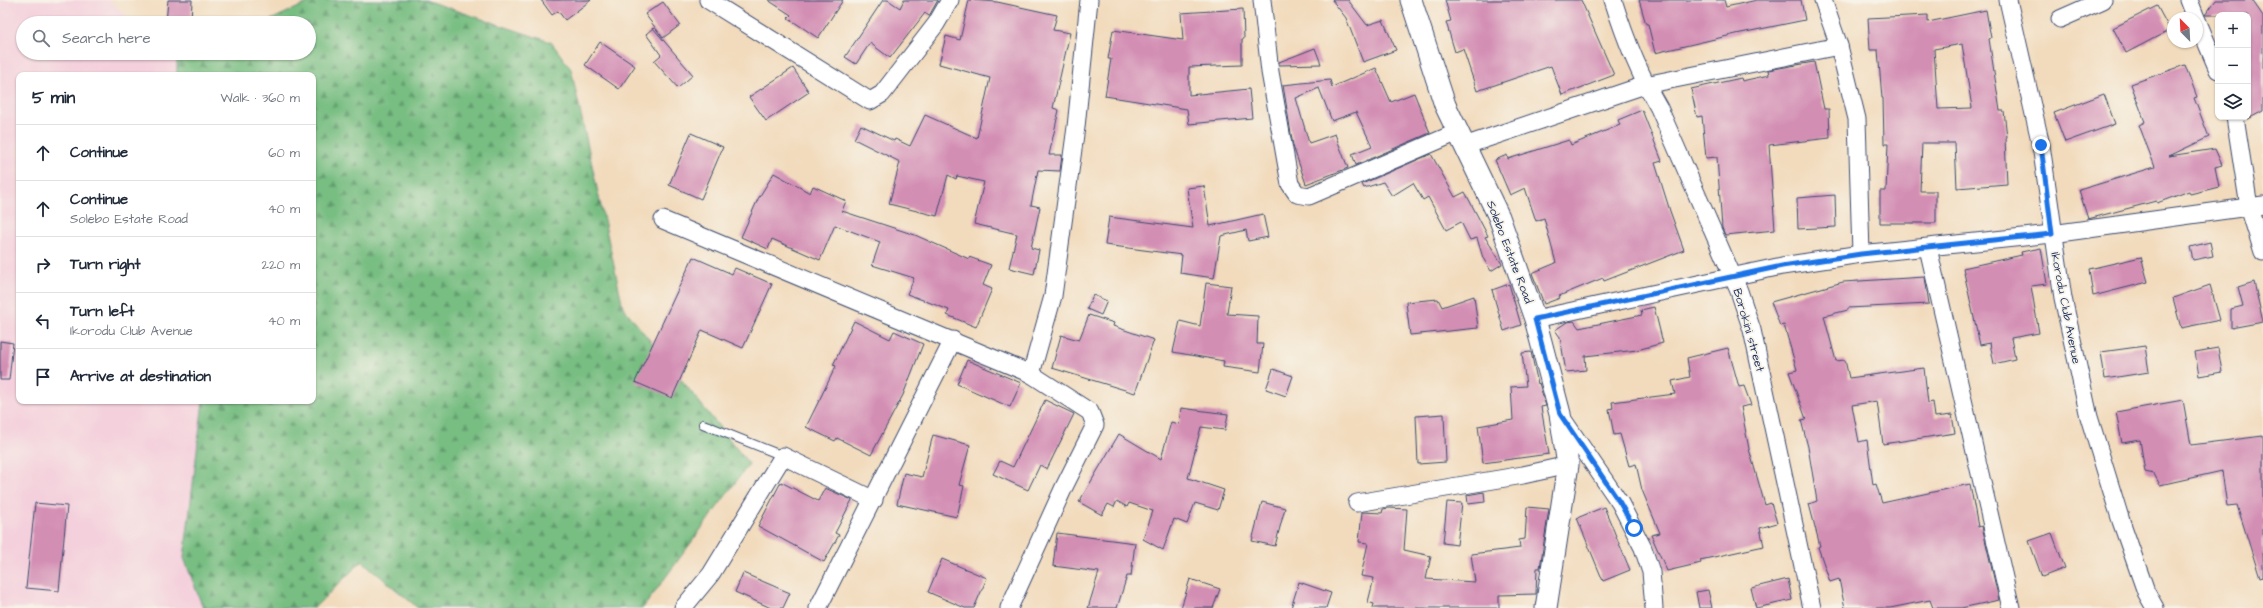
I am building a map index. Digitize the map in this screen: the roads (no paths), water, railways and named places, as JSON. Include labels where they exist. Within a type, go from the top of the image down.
[{"type":"street","points":[[708,0],[870,102],[882,94],[936,24],[950,0]]},
{"type":"street","points":[[1031,374],[1053,296],[1076,127],[1089,0]]},
{"type":"street","points":[[1262,0],[1270,72],[1290,184],[1297,194],[1309,196],[1461,139],[1645,85],[1839,46]]},
{"type":"street","name":"Solebo Estate Road","points":[[1411,0],[1446,105],[1499,218],[1535,319],[1560,414],[1568,465],[1546,608]]},
{"type":"street","name":"Borokini street","points":[[1613,0],[1624,36],[1645,85],[1659,108],[1739,291],[1752,330],[1812,608]]},
{"type":"street","points":[[1823,0],[1839,46],[1857,119],[1861,254]]},
{"type":"street","name":"Ikorodu Club Avenue","points":[[2008,0],[2041,145],[2052,234],[2063,298],[2089,417],[2121,521],[2146,592],[2155,608]]},
{"type":"street","points":[[2060,19],[2103,0]]},
{"type":"street","points":[[2189,0],[2194,12]]},
{"type":"street","points":[[2203,34],[2215,63]]},
{"type":"street","points":[[2236,120],[2256,206],[2263,252]]},
{"type":"street","points":[[1535,319],[1782,266],[1861,254],[2052,234],[2256,206]]},
{"type":"street","points":[[663,220],[953,340],[1031,374],[1090,412],[1095,425],[1008,608]]},
{"type":"street","points":[[1928,248],[2011,608]]},
{"type":"street","points":[[818,608],[874,500],[953,340]]},
{"type":"street","points":[[1560,414],[1620,503],[1643,548],[1651,572],[1654,608]]},
{"type":"street","points":[[683,608],[711,574],[783,456],[874,500]]},
{"type":"street","points":[[1358,503],[1523,475],[1568,465]]},
{"type":"lane","points":[[704,424],[783,456]]}]
